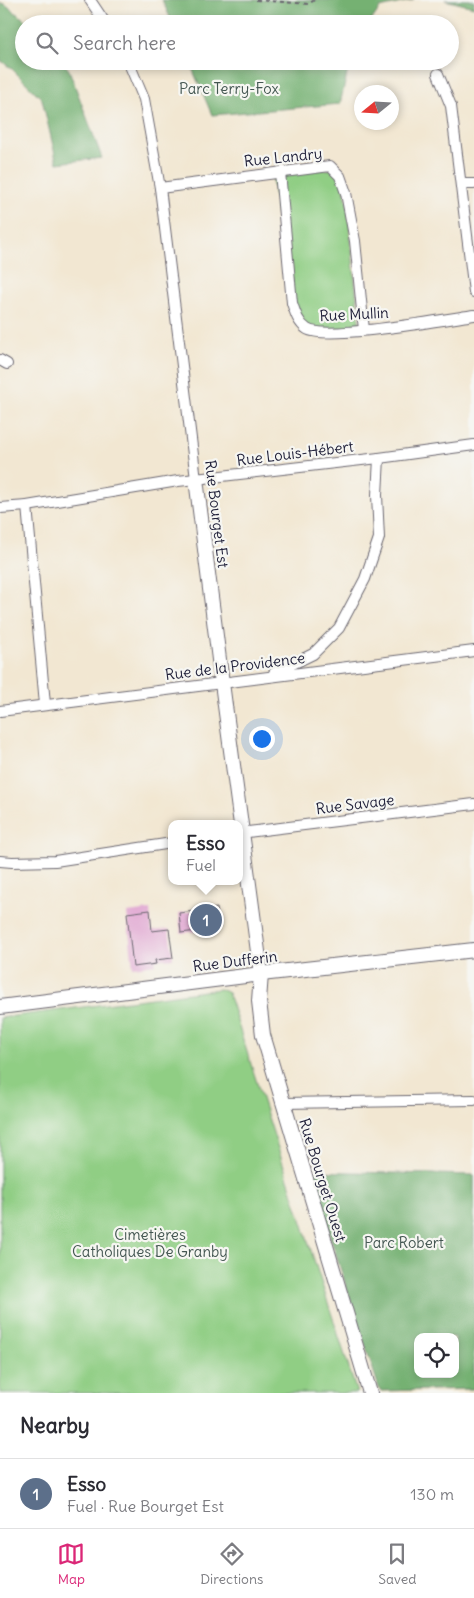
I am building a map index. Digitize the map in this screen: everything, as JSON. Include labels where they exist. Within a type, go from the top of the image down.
[{"type":"street","points":[[90,0],[100,15]]},
{"type":"street","name":"Rue Bourget Est","points":[[132,70],[144,99],[160,188],[239,820]]},
{"type":"street","points":[[438,74],[451,106],[474,292]]},
{"type":"street","name":"Rue Landry","points":[[160,188],[330,166],[340,176],[346,193],[355,241],[364,330]]},
{"type":"street","name":"Rue Mullin","points":[[280,172],[292,303],[297,318],[306,328],[313,332],[364,330],[401,327],[474,315]]},
{"type":"street","points":[[461,184],[474,184]]},
{"type":"street","name":"Rue Louis-Hébert","points":[[0,508],[27,506],[178,481],[474,445]]},
{"type":"street","points":[[267,676],[313,654],[339,628],[365,579],[379,538],[377,496],[379,458]]},
{"type":"street","points":[[27,506],[46,704]]},
{"type":"street","name":"Rue de la Providence","points":[[0,711],[474,651]]},
{"type":"street","name":"Rue Savage","points":[[243,833],[474,804]]},
{"type":"street","points":[[0,861],[55,861],[168,844]]},
{"type":"street","name":"Rue Bourget Est","points":[[243,847],[261,974]]},
{"type":"street","name":"Rue Dufferin","points":[[0,1007],[261,974],[474,950]]},
{"type":"street","name":"Rue Bourget Ouest","points":[[261,974],[259,1001],[263,1035],[370,1393]]},
{"type":"street","points":[[283,1103],[474,1100]]},
{"type":"path","points":[[256,0],[304,4],[309,4],[314,0]]},
{"type":"green space","points":[[162,0],[414,0],[380,8],[375,15],[169,15]]},
{"type":"green space","points":[[445,0],[474,0],[474,7]]},
{"type":"green space","points":[[0,3],[5,4],[19,15],[15,15],[15,70],[69,70],[102,158],[57,163],[42,99],[12,69],[0,60]]},
{"type":"green space","name":"Parc Terry-Fox","points":[[193,70],[348,70],[340,104],[212,115]]},
{"type":"green space","points":[[340,169],[347,201],[360,330],[318,337],[298,325],[291,308],[271,171]]},
{"type":"green space","name":"Cimetières Catholiques De Granby","points":[[220,989],[228,993],[357,1393],[0,1393],[0,1018]]},
{"type":"green space","name":"Parc Robert","points":[[309,1171],[474,1175],[474,1389],[380,1391]]},
{"type":"building","points":[[217,908],[220,928],[181,933],[179,913]]},
{"type":"building","points":[[150,910],[152,931],[169,929],[173,958],[155,960],[156,964],[133,967],[127,913]]},
{"type":"place","name":"Esso","points":[[206,920]]}]
